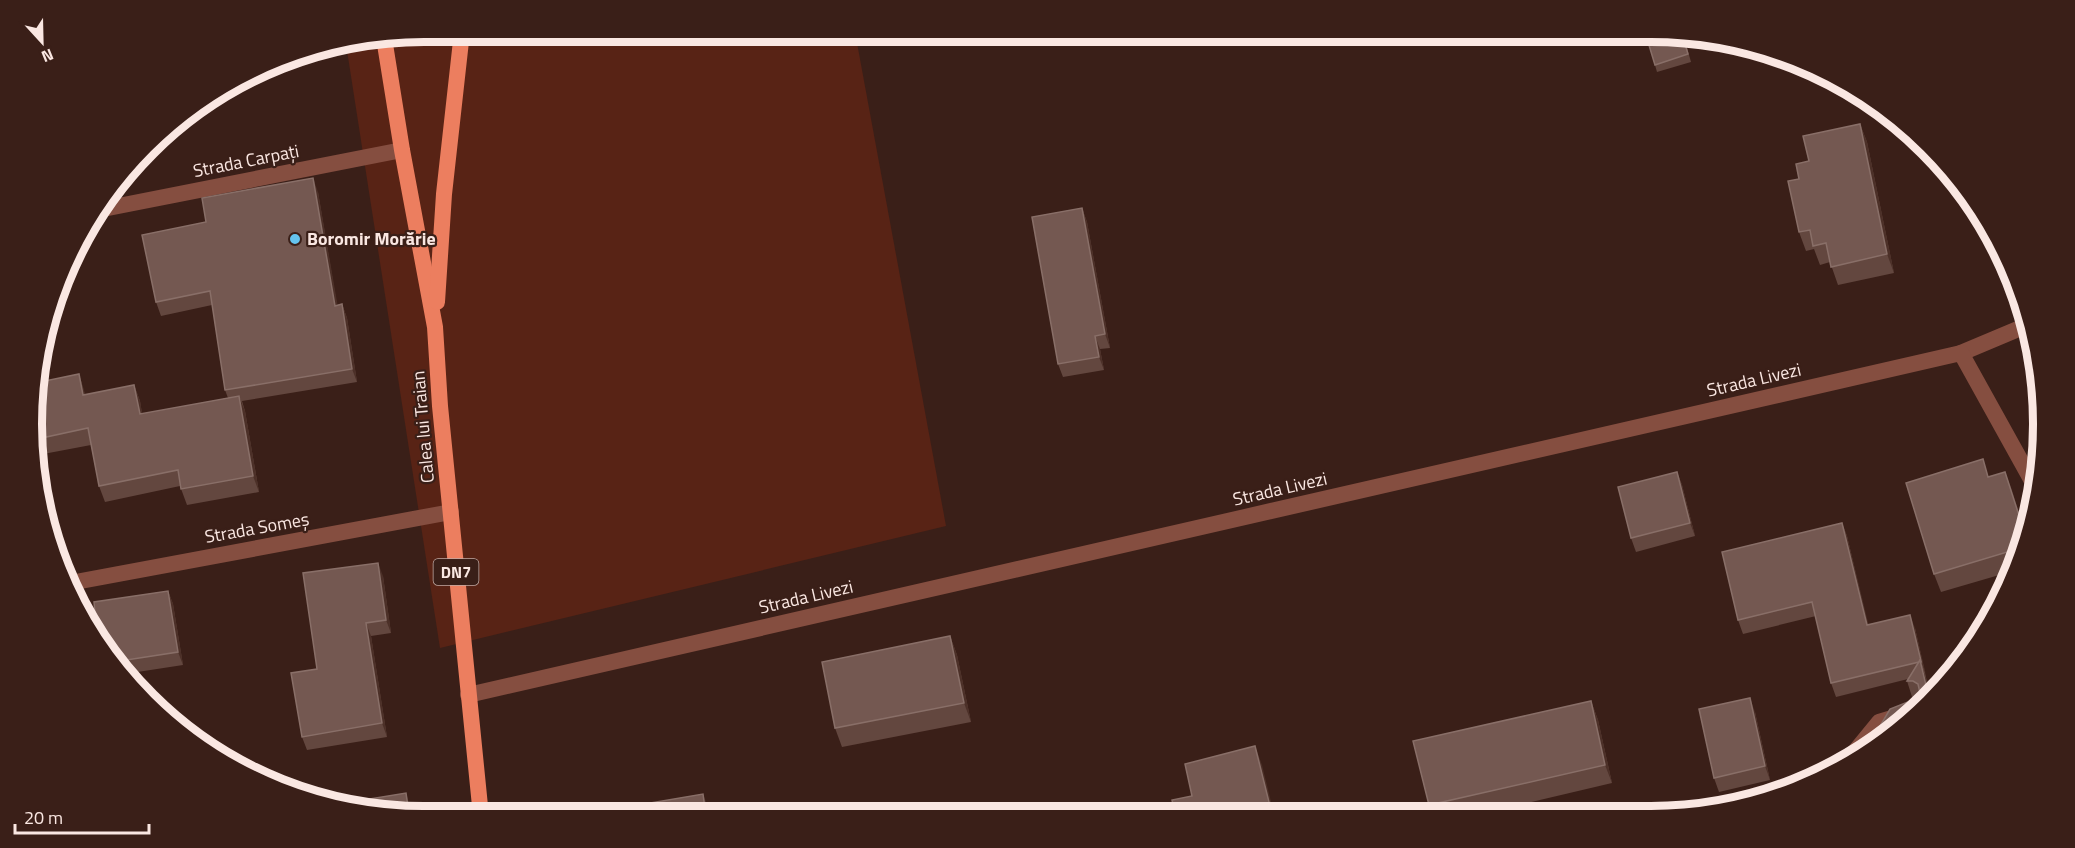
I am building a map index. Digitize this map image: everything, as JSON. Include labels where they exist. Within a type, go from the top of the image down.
[{"type":"highway","name":"DN7","points":[[435,327],[444,194],[461,42]]},
{"type":"highway","name":"Calea lui Traian","points":[[385,44],[435,327],[480,806]]},
{"type":"street","name":"Strada Carpați","points":[[109,208],[402,150]]},
{"type":"street","name":"Strada Livezi","points":[[468,695],[1960,353],[2021,328]]},
{"type":"street","points":[[1960,353],[2030,477]]},
{"type":"street","name":"Strada Someș","points":[[76,582],[451,512]]},
{"type":"street","points":[[1862,742],[1879,722],[1896,716]]},
{"type":"shaded area","points":[[424,42],[857,42],[946,526],[440,648],[347,50],[374,45]]},
{"type":"building","points":[[1648,42],[1685,44],[1688,54],[1655,65]]},
{"type":"building","points":[[1860,124],[1887,254],[1831,267],[1826,243],[1813,246],[1810,230],[1799,232],[1788,181],[1799,179],[1796,164],[1809,161],[1803,136]]},
{"type":"building","points":[[313,178],[335,306],[342,304],[352,369],[225,390],[210,291],[156,302],[142,235],[206,222],[202,198]]},
{"type":"building","points":[[1082,208],[1105,334],[1095,336],[1099,357],[1058,364],[1032,217]]},
{"type":"building","points":[[79,374],[83,395],[134,385],[140,414],[239,396],[253,476],[181,489],[178,470],[99,486],[88,428],[43,438],[44,381]]},
{"type":"building","points":[[1983,459],[1988,477],[2005,472],[2021,520],[2012,551],[1934,574],[1906,483]]},
{"type":"building","points":[[1677,472],[1690,523],[1631,538],[1618,487]]},
{"type":"building","points":[[1842,523],[1867,625],[1910,615],[1921,661],[1831,683],[1812,602],[1738,620],[1722,552]]},
{"type":"building","points":[[378,563],[386,620],[366,623],[382,723],[302,737],[291,673],[317,669],[303,573]]},
{"type":"building","points":[[168,591],[178,652],[124,660],[92,613],[95,613],[94,602]]},
{"type":"building","points":[[950,636],[964,703],[835,728],[822,662]]},
{"type":"building","points":[[1920,660],[1927,688],[1919,696],[1918,684],[1907,681]]},
{"type":"building","points":[[1750,698],[1765,766],[1714,778],[1699,709]]},
{"type":"building","points":[[1916,699],[1876,733],[1890,709]]},
{"type":"building","points":[[1591,701],[1605,765],[1429,805],[1413,741]]},
{"type":"building","points":[[1255,746],[1270,806],[1173,806],[1172,800],[1192,796],[1185,764]]},
{"type":"building","points":[[406,793],[408,805],[374,803],[359,801]]},
{"type":"building","points":[[703,794],[705,806],[633,806]]},
{"type":"place","name":"Boromir Morărie","points":[[295,239]]}]
